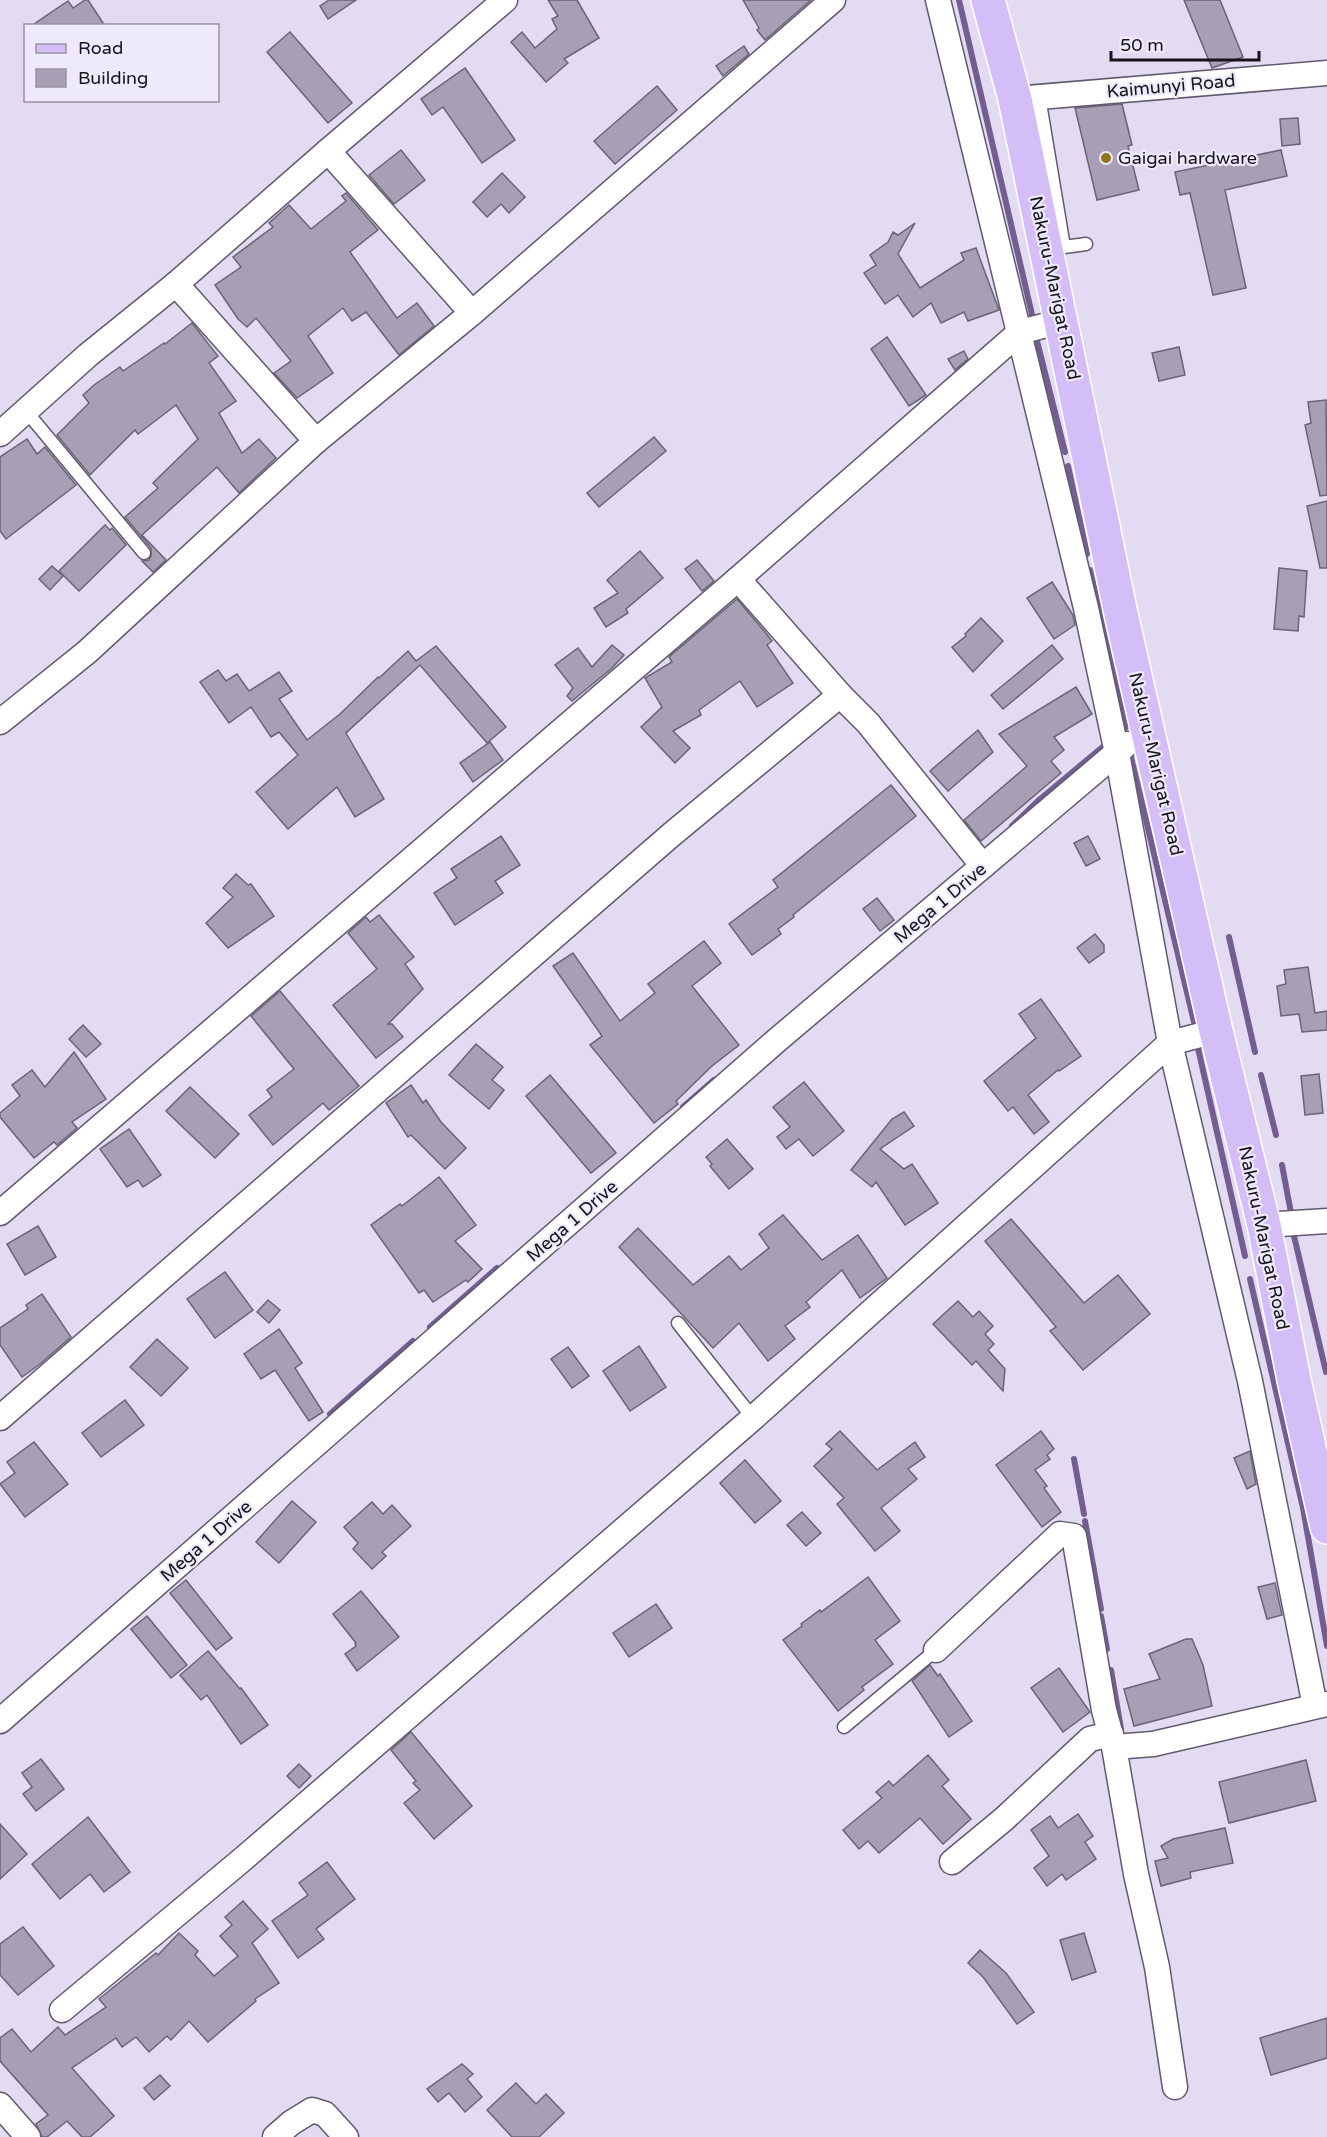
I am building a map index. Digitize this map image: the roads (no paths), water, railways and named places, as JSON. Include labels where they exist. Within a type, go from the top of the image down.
[{"type":"main road","name":"Nakuru-Marigat Road","points":[[988,0],[1027,98],[1062,321],[1109,556],[1216,1031],[1264,1225],[1294,1380],[1327,1527]]},
{"type":"street","points":[[0,434],[88,355],[176,284],[505,0]]},
{"type":"street","points":[[0,722],[87,652],[316,441],[472,313],[833,0]]},
{"type":"street","points":[[938,0],[1076,565],[1117,753],[1170,1043],[1250,1381],[1321,1705],[1153,1744],[1090,1739],[1004,1819],[952,1862]]},
{"type":"street","name":"Kaimunyi Road","points":[[1027,98],[1327,73]]},
{"type":"street","points":[[328,151],[472,313]]},
{"type":"street","points":[[176,284],[316,441]]},
{"type":"street","points":[[0,1213],[738,579],[1020,332],[1062,321]]},
{"type":"street","points":[[1051,463],[1089,452]]},
{"type":"street","points":[[1076,565],[1109,556]]},
{"type":"street","points":[[738,579],[840,695],[868,723],[983,866]]},
{"type":"street","points":[[0,1418],[662,843],[840,695]]},
{"type":"street","name":"Mega 1 Drive","points":[[0,1721],[776,1041],[1148,725]]},
{"type":"street","points":[[62,2010],[243,1859],[753,1418],[1170,1043],[1216,1031]]},
{"type":"street","points":[[1264,1225],[1327,1221]]},
{"type":"street","points":[[936,1650],[1060,1534],[1074,1536],[1104,1710],[1157,1967],[1175,2087]]},
{"type":"street","points":[[0,2105],[28,2137]]},
{"type":"street","points":[[275,2137],[291,2122],[312,2110],[325,2114],[346,2137]]},
{"type":"lane","points":[[1027,98],[1064,247],[1086,244]]},
{"type":"lane","points":[[26,411],[144,553]]},
{"type":"lane","points":[[678,1323],[753,1418]]},
{"type":"lane","points":[[844,1727],[936,1650]]},
{"type":"waterway","points":[[959,0],[1033,319]]},
{"type":"waterway","points":[[1037,341],[1065,452]]},
{"type":"waterway","points":[[1068,466],[1087,554]]},
{"type":"waterway","points":[[1090,570],[1127,726],[1120,733]]},
{"type":"waterway","points":[[1012,826],[1039,800],[1105,745]]},
{"type":"waterway","points":[[1131,757],[1194,1022]]},
{"type":"waterway","points":[[1229,937],[1255,1052]]},
{"type":"waterway","points":[[1198,1048],[1245,1256]]},
{"type":"waterway","points":[[1261,1075],[1276,1135]]},
{"type":"waterway","points":[[683,1107],[714,1080]]},
{"type":"waterway","points":[[1282,1165],[1291,1213]]},
{"type":"waterway","points":[[1294,1236],[1326,1372]]},
{"type":"waterway","points":[[430,1327],[497,1268]]},
{"type":"waterway","points":[[1250,1279],[1303,1508],[1327,1646]]},
{"type":"waterway","points":[[330,1414],[413,1341]]},
{"type":"waterway","points":[[1074,1459],[1084,1514]]},
{"type":"waterway","points":[[1085,1521],[1101,1609]]},
{"type":"waterway","points":[[1101,1616],[1107,1649]]},
{"type":"waterway","points":[[1111,1670],[1121,1729]]},
{"type":"place","name":"Gaigai hardware","points":[[1106,158]]}]
